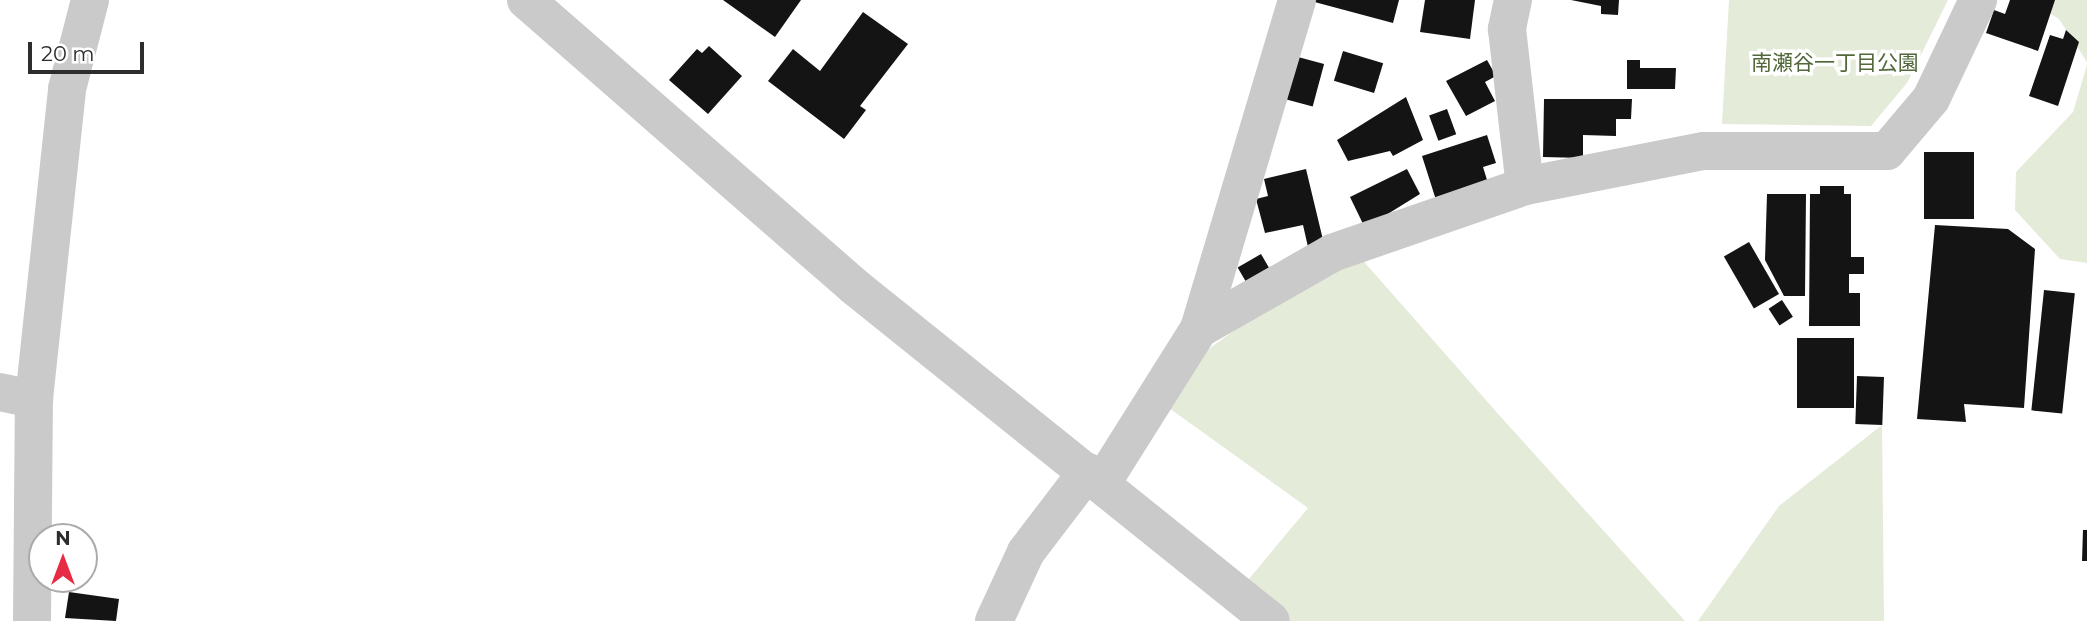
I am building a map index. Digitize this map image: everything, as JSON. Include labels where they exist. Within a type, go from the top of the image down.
[{"type":"street","points":[[32,621],[17,395],[67,89],[90,0]]},
{"type":"street","points":[[526,0],[855,286],[1271,621]]},
{"type":"street","points":[[994,621],[1026,552],[1094,478],[1199,329],[1297,0]]},
{"type":"street","points":[[1513,0],[1507,29],[1525,186]]},
{"type":"street","points":[[1199,329],[1332,253],[1525,186],[1704,151],[1887,151],[1931,99],[1978,0]]},
{"type":"green space","name":"南瀬谷一丁目公園","points":[[1729,0],[1948,0],[1907,83],[1871,126],[1722,124]]},
{"type":"green space","points":[[2028,0],[2087,0],[2087,62],[2059,19]]},
{"type":"green space","points":[[2087,65],[2087,263],[2060,259],[2015,210],[2016,172],[2073,112]]},
{"type":"green space","points":[[1351,247],[1685,621],[1277,621],[1243,586],[1308,508],[1169,408],[1196,358]]},
{"type":"green space","points":[[1882,425],[1884,621],[1698,621],[1779,506]]},
{"type":"building","points":[[723,0],[801,0],[775,37]]},
{"type":"building","points":[[1307,0],[1399,0],[1393,23]]},
{"type":"building","points":[[1425,0],[1475,0],[1470,39],[1420,32]]},
{"type":"building","points":[[1571,0],[1619,0],[1618,15],[1601,14],[1601,6]]},
{"type":"building","points":[[2010,0],[2055,0],[2038,51],[1986,33],[1994,10],[2005,14]]},
{"type":"building","points":[[863,12],[908,44],[860,106],[866,110],[844,139],[768,81],[793,49],[820,71]]},
{"type":"building","points":[[2066,30],[2079,42],[2058,106],[2029,96],[2050,35],[2063,39]]},
{"type":"building","points":[[709,46],[742,76],[708,114],[669,80],[697,49],[702,53]]},
{"type":"building","points":[[1343,51],[1383,63],[1374,93],[1334,81]]},
{"type":"building","points":[[1298,57],[1324,64],[1313,106],[1287,100]]},
{"type":"building","points":[[1487,60],[1496,76],[1485,82],[1495,101],[1466,116],[1446,81]]},
{"type":"building","points":[[1627,60],[1640,60],[1640,68],[1676,68],[1675,89],[1627,89]]},
{"type":"building","points":[[1406,97],[1423,140],[1393,156],[1390,151],[1348,161],[1337,140]]},
{"type":"building","points":[[1544,99],[1632,99],[1631,119],[1616,119],[1616,136],[1583,135],[1583,158],[1543,157]]},
{"type":"building","points":[[1447,109],[1456,134],[1438,141],[1429,115]]},
{"type":"building","points":[[1487,135],[1496,163],[1483,167],[1488,183],[1436,200],[1422,156]]},
{"type":"building","points":[[1924,152],[1974,152],[1974,219],[1924,219]]},
{"type":"building","points":[[1306,169],[1324,244],[1308,247],[1303,225],[1265,233],[1256,199],[1268,196],[1264,179]]},
{"type":"building","points":[[1407,169],[1420,194],[1365,228],[1350,197]]},
{"type":"building","points":[[1820,186],[1844,186],[1844,194],[1851,194],[1851,257],[1864,257],[1864,274],[1849,274],[1849,293],[1860,293],[1860,326],[1809,326],[1810,194],[1820,194]]},
{"type":"building","points":[[1767,194],[1806,194],[1805,296],[1784,296],[1765,260]]},
{"type":"building","points":[[1935,225],[2008,229],[2035,249],[2024,408],[1964,404],[1966,422],[1917,419]]},
{"type":"building","points":[[1749,242],[1779,294],[1754,308],[1724,256]]},
{"type":"building","points":[[1261,254],[1269,268],[1246,281],[1238,268]]},
{"type":"building","points":[[2044,290],[2075,293],[2062,414],[2031,410]]},
{"type":"building","points":[[1782,300],[1793,317],[1779,325],[1769,309]]},
{"type":"building","points":[[1797,338],[1854,338],[1854,408],[1797,408]]},
{"type":"building","points":[[1857,376],[1884,377],[1882,425],[1855,424]]},
{"type":"building","points":[[2083,530],[2087,530],[2087,561],[2082,561]]},
{"type":"building","points":[[69,593],[119,599],[116,621],[65,618]]}]
